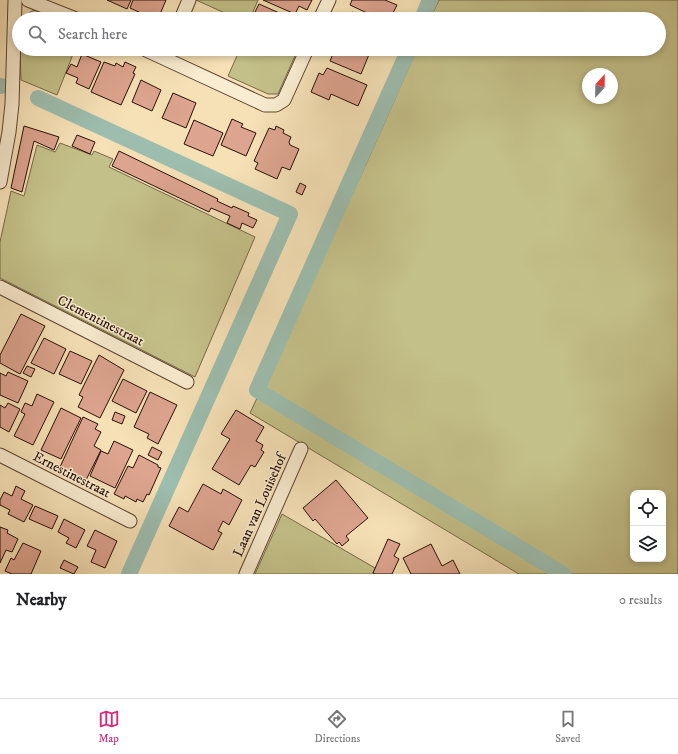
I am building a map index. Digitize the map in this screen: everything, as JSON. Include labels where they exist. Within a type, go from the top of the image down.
[{"type":"street","points":[[15,12],[16,0]]},
{"type":"street","points":[[28,0],[58,12]]},
{"type":"street","points":[[184,12],[189,0]]},
{"type":"street","points":[[323,12],[328,0]]},
{"type":"street","points":[[0,182],[12,47]]},
{"type":"street","points":[[171,56],[265,105],[276,105],[284,100],[304,56]]},
{"type":"street","name":"Clementinestraat","points":[[0,287],[187,382]]},
{"type":"street","name":"Laan van Louisehof","points":[[246,574],[301,449]]},
{"type":"street","name":"Ernestinestraat","points":[[0,455],[130,521]]},
{"type":"shaded area","points":[[196,0],[258,0],[253,12],[223,12]]},
{"type":"shaded area","points":[[439,0],[678,0],[678,574],[519,574],[250,413],[367,162],[414,56],[666,56],[666,12],[433,12]]},
{"type":"shaded area","points":[[37,9],[45,12],[30,12]]},
{"type":"shaded area","points":[[20,56],[72,56],[57,95],[21,80]]},
{"type":"shaded area","points":[[237,56],[295,56],[278,94],[268,94],[228,76]]},
{"type":"shaded area","points":[[60,143],[92,155],[94,151],[113,159],[109,167],[255,237],[195,377],[0,278],[0,242],[11,191],[24,196],[37,145],[55,152]]},
{"type":"shaded area","points":[[282,514],[375,568],[373,574],[255,574]]},
{"type":"building","points":[[107,0],[131,0],[127,9]]},
{"type":"building","points":[[133,0],[166,0],[161,12],[139,12],[130,8]]},
{"type":"building","points":[[263,0],[312,0],[307,10],[299,6],[296,12],[290,12]]},
{"type":"building","points":[[352,0],[385,0],[397,5],[394,12],[365,12],[350,5]]},
{"type":"building","points":[[259,4],[277,12],[255,12]]},
{"type":"building","points":[[81,56],[87,56],[101,62],[89,89],[76,83],[78,78],[66,73],[71,64],[77,67]]},
{"type":"building","points":[[332,56],[368,56],[361,74],[330,61]]},
{"type":"building","points":[[104,62],[115,66],[116,63],[123,67],[125,62],[136,67],[133,73],[135,74],[121,105],[91,92]]},
{"type":"building","points":[[327,68],[367,85],[358,106],[331,94],[329,100],[311,92],[319,73],[323,75]]},
{"type":"building","points":[[141,80],[161,90],[152,111],[132,102]]},
{"type":"building","points":[[173,93],[196,103],[186,128],[162,118]]},
{"type":"building","points":[[232,119],[243,124],[241,127],[256,133],[246,156],[221,145]]},
{"type":"building","points":[[194,120],[223,133],[213,156],[184,144]]},
{"type":"building","points":[[24,126],[59,137],[54,150],[34,141],[22,192],[11,188]]},
{"type":"building","points":[[276,126],[284,130],[283,133],[291,137],[289,142],[290,145],[299,149],[290,170],[282,167],[277,179],[255,169],[258,163],[254,161],[269,128],[275,130]]},
{"type":"building","points":[[77,135],[95,142],[90,154],[72,146]]},
{"type":"building","points":[[119,151],[218,199],[217,201],[232,208],[233,206],[249,213],[248,216],[257,220],[253,228],[242,223],[240,229],[227,223],[230,216],[211,208],[209,212],[112,166]]},
{"type":"building","points":[[300,183],[306,186],[302,195],[296,192]]},
{"type":"building","points":[[21,314],[45,326],[20,374],[0,363],[0,355]]},
{"type":"building","points":[[44,338],[66,349],[54,374],[31,363]]},
{"type":"building","points":[[70,351],[92,361],[81,384],[59,374]]},
{"type":"building","points":[[99,355],[124,370],[100,418],[78,407],[83,397],[79,395]]},
{"type":"building","points":[[27,366],[35,369],[31,377],[23,373]]},
{"type":"building","points":[[8,372],[28,381],[18,403],[0,395],[0,373],[6,376]]},
{"type":"building","points":[[123,379],[147,391],[136,413],[112,401]]},
{"type":"building","points":[[150,392],[177,405],[158,444],[147,438],[149,434],[134,427]]},
{"type":"building","points":[[37,394],[54,402],[33,445],[14,436],[25,414],[21,412],[25,403],[32,406]]},
{"type":"building","points":[[8,403],[20,409],[9,432],[0,427],[0,405],[5,408]]},
{"type":"building","points":[[61,408],[81,418],[61,459],[41,450]]},
{"type":"building","points":[[236,410],[264,427],[256,441],[263,445],[261,450],[264,452],[255,467],[251,465],[239,485],[212,469],[230,439],[221,434]]},
{"type":"building","points":[[115,412],[125,416],[122,424],[112,420]]},
{"type":"building","points":[[83,417],[98,424],[95,429],[101,432],[94,446],[101,450],[86,480],[60,467]]},
{"type":"building","points":[[114,441],[133,450],[115,488],[90,476],[101,451],[108,454]]},
{"type":"building","points":[[152,447],[162,452],[158,460],[148,455]]},
{"type":"building","points":[[139,455],[161,468],[149,495],[147,494],[143,502],[137,499],[136,502],[125,496],[124,499],[114,494],[128,466],[133,468]]},
{"type":"building","points":[[336,480],[368,518],[346,536],[349,540],[342,546],[339,542],[337,544],[315,519],[313,521],[303,508]]},
{"type":"building","points":[[203,484],[221,494],[223,489],[242,500],[229,525],[223,521],[218,531],[222,533],[213,550],[169,526],[179,507],[188,512]]},
{"type":"building","points":[[16,486],[25,491],[21,499],[33,505],[24,522],[8,514],[10,510],[0,505],[0,500],[4,492],[12,496]]},
{"type":"building","points":[[35,506],[58,516],[52,529],[29,519]]},
{"type":"building","points":[[64,519],[85,530],[76,548],[66,543],[69,538],[58,532]]},
{"type":"building","points":[[0,527],[8,530],[7,533],[18,539],[12,552],[6,550],[0,563]]},
{"type":"building","points":[[95,530],[117,541],[105,568],[91,562],[96,550],[87,546]]},
{"type":"building","points":[[388,539],[400,544],[394,556],[399,559],[392,574],[375,574],[373,573]]},
{"type":"building","points":[[23,543],[41,551],[31,574],[12,574],[5,571],[11,558],[14,560]]},
{"type":"building","points":[[431,544],[442,566],[453,560],[460,574],[411,574],[403,558]]},
{"type":"building","points":[[64,560],[78,567],[74,574],[60,568]]},
{"type":"waterway","points":[[425,12],[430,0]]},
{"type":"waterway","points":[[406,56],[257,390],[563,574]]},
{"type":"waterway","points":[[38,98],[290,214],[129,574]]}]
